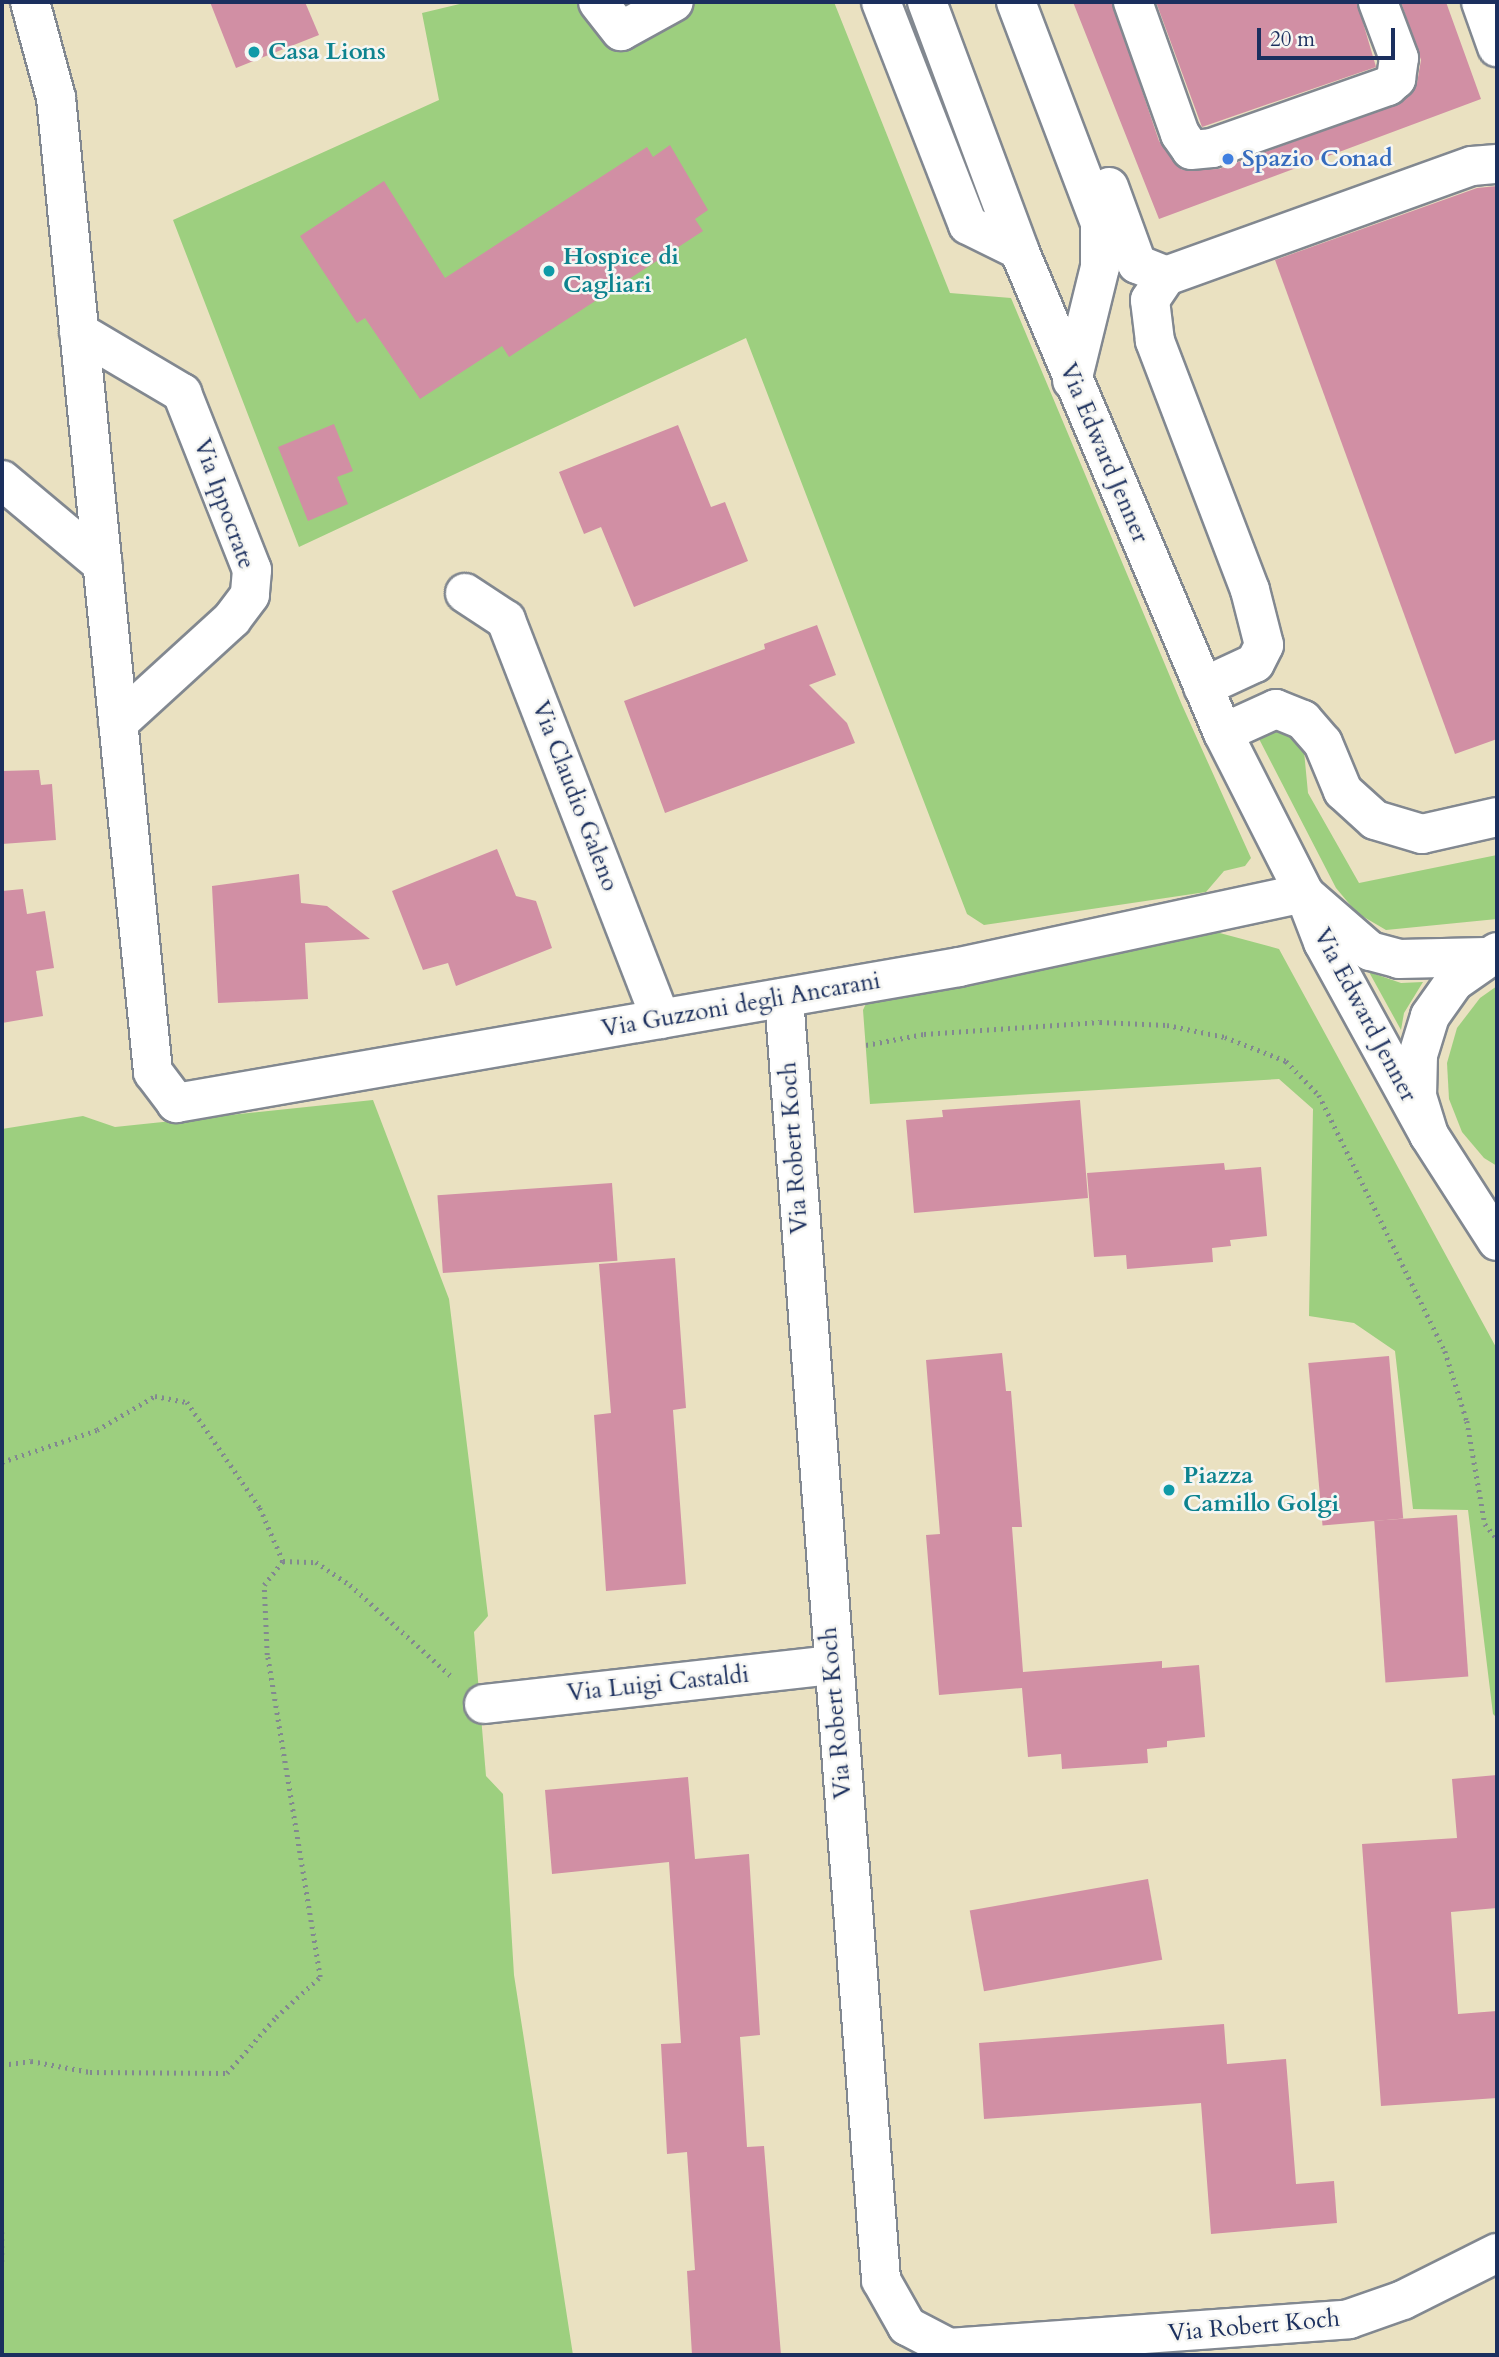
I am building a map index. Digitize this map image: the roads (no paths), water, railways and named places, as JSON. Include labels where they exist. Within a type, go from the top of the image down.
[{"type":"street","points":[[30,2],[56,98],[118,723]]},
{"type":"street","points":[[598,2],[621,31],[674,2]]},
{"type":"street","points":[[881,2],[968,225],[1019,250]]},
{"type":"street","name":"Via Edward Jenner","points":[[927,2],[1019,250],[1072,381],[1223,733],[1304,894],[1322,942],[1429,1135],[1497,1241]]},
{"type":"street","points":[[1016,2],[1100,223],[1100,267],[1072,381]]},
{"type":"street","points":[[1041,2],[1137,264],[1166,276]]},
{"type":"street","points":[[1133,2],[1180,134],[1191,150],[1212,148],[1388,86],[1396,79],[1399,58],[1378,2]]},
{"type":"street","points":[[1480,2],[1497,47]]},
{"type":"street","points":[[1203,687],[1255,663],[1264,645],[1250,590],[1155,341],[1150,300],[1166,276],[1472,166],[1497,164]]},
{"type":"street","name":"Via Ippocrate","points":[[79,332],[182,393],[252,570],[250,595],[232,619],[118,723]]},
{"type":"street","points":[[2,480],[102,564]]},
{"type":"street","name":"Via Claudio Galeno","points":[[465,593],[506,620],[661,1018]]},
{"type":"street","points":[[1223,733],[1276,709],[1303,720],[1323,743],[1343,791],[1375,820],[1422,834],[1497,817]]},
{"type":"street","name":"Via Guzzoni degli Ancarani","points":[[118,723],[153,1072],[176,1103],[959,967],[1304,894]]},
{"type":"street","name":"Via Edward Jenner","points":[[1304,894],[1370,951],[1399,959],[1492,955]]},
{"type":"street","name":"Via Edward Jenner","points":[[1429,1135],[1417,1096],[1418,1055],[1430,1016],[1454,982],[1492,955]]},
{"type":"street","name":"Via Robert Koch","points":[[784,998],[832,1665],[881,2280],[907,2326],[949,2348],[998,2350],[1349,2319],[1403,2300],[1497,2253]]},
{"type":"street","name":"Via Edward Jenner","points":[[1454,1172],[1497,1201]]},
{"type":"street","name":"Via Luigi Castaldi","points":[[484,1704],[832,1665]]},
{"type":"place","name":"Casa Lions","points":[[254,52]]},
{"type":"place","name":"Spazio Conad","points":[[1228,159]]},
{"type":"place","name":"Hospice di Cagliari","points":[[549,271]]},
{"type":"place","name":"Piazza Camillo Golgi","points":[[1169,1490]]}]
